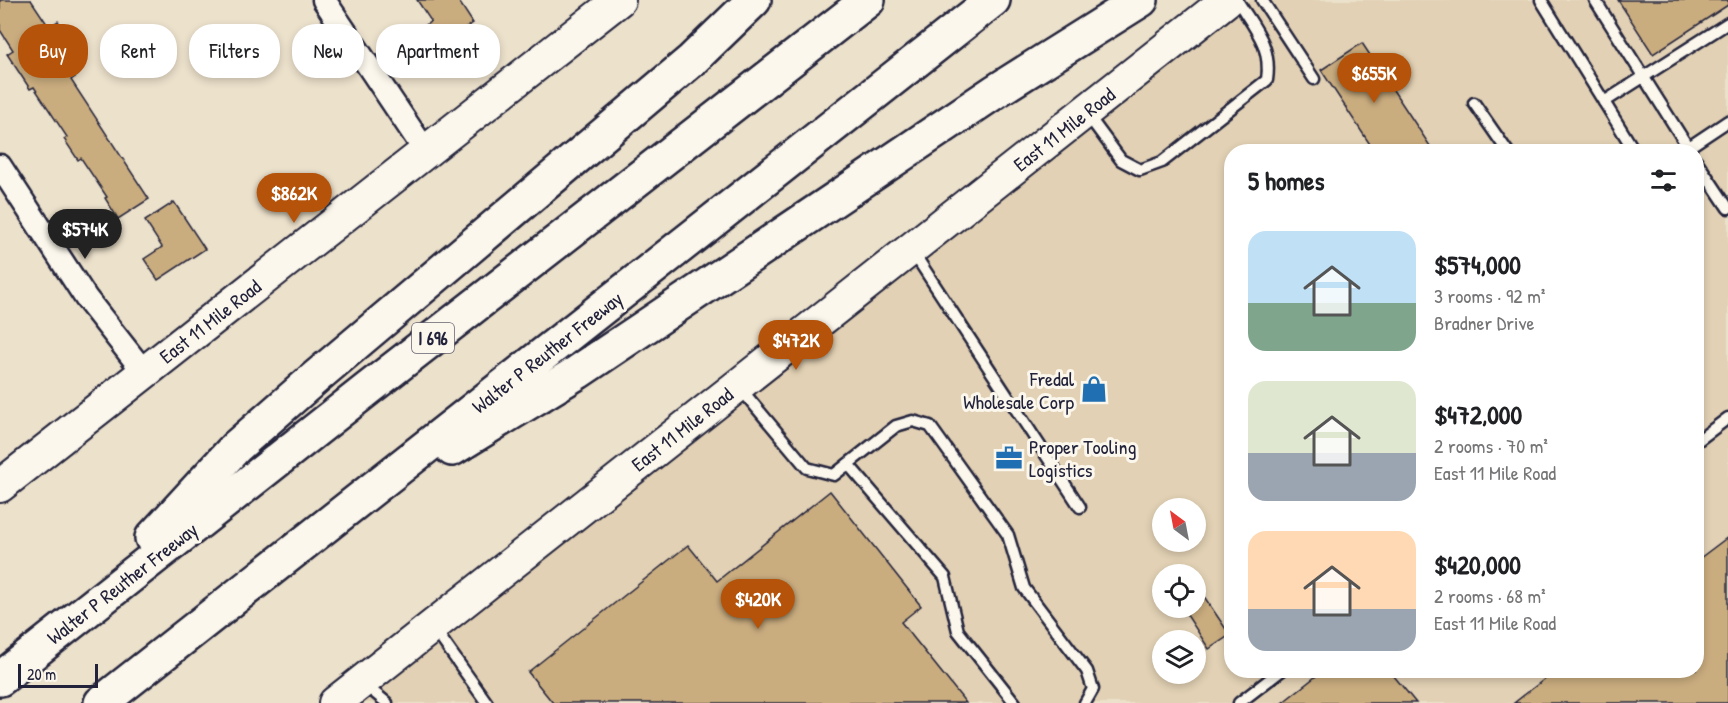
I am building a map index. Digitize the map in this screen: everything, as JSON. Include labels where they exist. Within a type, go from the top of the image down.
[{"type":"highway","points":[[82,614],[236,447],[684,67],[754,0]]},
{"type":"highway","name":"Walter P Reuther Freeway","points":[[0,679],[868,0]]},
{"type":"highway","name":"Walter P Reuther Freeway","points":[[101,703],[993,0]]},
{"type":"highway","points":[[320,530],[578,372],[996,91],[1141,0]]},
{"type":"main road","name":"East 11 Mile Road","points":[[0,486],[619,0]]},
{"type":"main road","name":"East 11 Mile Road","points":[[335,703],[1227,0]]},
{"type":"street","points":[[324,0],[426,153]]},
{"type":"street","points":[[0,166],[86,298],[144,372]]},
{"type":"lane","points":[[1085,111],[1121,160],[1140,170],[1162,162],[1267,80],[1269,65],[1265,46],[1237,0]]},
{"type":"lane","points":[[1262,0],[1314,79]]},
{"type":"lane","points":[[1541,0],[1630,144]]},
{"type":"lane","points":[[1595,0],[1687,144]]},
{"type":"lane","points":[[1604,102],[1728,23]]},
{"type":"lane","points":[[1474,103],[1502,144]]},
{"type":"lane","points":[[1697,144],[1728,121]]},
{"type":"lane","points":[[1704,172],[1728,208]]},
{"type":"lane","points":[[911,249],[1080,507]]},
{"type":"lane","points":[[738,385],[807,468],[834,475],[896,426],[913,421],[930,426],[1008,535],[1024,588],[1087,671],[1093,688],[1085,703]]},
{"type":"lane","points":[[1704,436],[1728,418]]},
{"type":"lane","points":[[848,464],[945,577],[958,631],[1015,703]]},
{"type":"lane","points":[[432,626],[487,703]]},
{"type":"lane","points":[[1239,703],[1272,678]]},
{"type":"lane","points":[[362,682],[387,703]]},
{"type":"shaded area","points":[[1250,0],[1728,0],[1728,703],[355,703]]},
{"type":"building","points":[[0,0],[31,0],[47,24],[18,24],[18,71],[7,54],[13,50],[0,30]]},
{"type":"building","points":[[417,0],[458,0],[473,23],[427,24],[431,21]]},
{"type":"building","points":[[1618,0],[1728,0],[1728,5],[1653,54]]},
{"type":"building","points":[[1362,43],[1429,144],[1370,144],[1321,70]]},
{"type":"building","points":[[23,78],[74,78],[71,80],[149,199],[118,219],[105,198],[107,197],[81,158],[78,160],[64,139],[67,137],[34,87],[30,89]]},
{"type":"building","points":[[174,202],[205,249],[158,280],[144,259],[162,247],[145,221]]},
{"type":"building","points":[[830,491],[921,606],[901,622],[966,703],[553,703],[528,672],[688,545],[717,581]]},
{"type":"building","points":[[1728,537],[1728,703],[1514,703],[1546,678],[1704,678],[1704,555]]},
{"type":"building","points":[[1206,599],[1224,626],[1224,639],[1209,649],[1206,644],[1206,630],[1197,630],[1189,618],[1206,618]]},
{"type":"building","points":[[1314,678],[1396,678],[1416,703],[1282,703]]},
{"type":"place","name":"Fredal Wholesale Corp","points":[[1094,389]]},
{"type":"place","name":"Proper Tooling Logistics","points":[[1009,458]]}]
